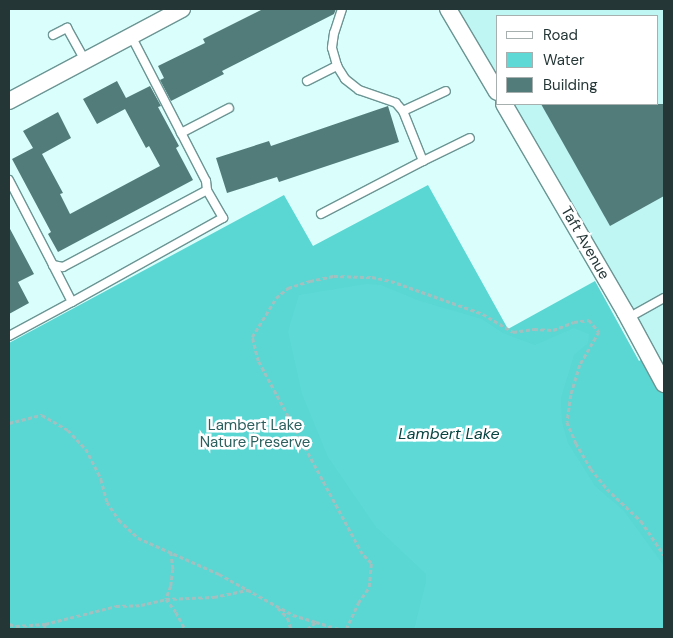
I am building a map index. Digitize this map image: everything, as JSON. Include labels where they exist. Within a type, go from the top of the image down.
[{"type":"street","points":[[9,101],[182,9]]},
{"type":"street","points":[[448,9],[496,90]]},
{"type":"street","name":"Taft Avenue","points":[[505,105],[664,384]]},
{"type":"lane","points":[[342,9],[334,33],[332,48],[337,66],[345,79],[359,90],[396,103],[403,111],[423,161]]},
{"type":"lane","points":[[53,35],[67,28],[85,61]]},
{"type":"lane","points":[[9,336],[223,218],[131,36]]},
{"type":"lane","points":[[307,81],[337,66]]},
{"type":"lane","points":[[403,111],[446,91]]},
{"type":"lane","points":[[181,133],[229,108]]},
{"type":"lane","points":[[321,214],[470,138]]},
{"type":"lane","points":[[9,180],[72,302]]},
{"type":"lane","points":[[52,265],[63,267],[208,190]]},
{"type":"lane","points":[[628,318],[664,298]]},
{"type":"path","points":[[346,629],[358,603],[369,587],[370,563],[362,554],[258,362],[252,337],[276,298],[288,288],[334,276],[372,277],[391,281],[483,314],[513,332],[534,328],[553,330],[574,322],[589,320],[599,332],[580,365],[571,394],[567,422],[576,443],[591,469],[607,489],[641,521],[664,555]]},
{"type":"path","points":[[9,423],[42,415],[68,430],[86,450],[101,479],[107,502],[119,520],[138,538],[249,589],[293,615],[339,629]]},
{"type":"path","points":[[166,599],[171,586],[173,569],[171,552]]},
{"type":"path","points":[[9,624],[16,626],[45,624],[116,606],[141,605],[166,599],[214,597],[249,589]]},
{"type":"path","points":[[166,599],[185,629]]},
{"type":"path","points":[[276,605],[288,618],[291,629]]},
{"type":"path","points":[[307,629],[316,622]]},
{"type":"path","points":[[45,624],[45,629]]},
{"type":"shaded area","points":[[456,9],[664,9],[664,371],[512,105],[658,105],[658,15],[496,15],[496,77]]},
{"type":"green space","name":"Lambert Lake Nature Preserve","points":[[428,185],[508,329],[595,281],[639,361],[647,356],[664,388],[664,629],[9,629],[9,343],[284,195],[313,246]]},
{"type":"water","name":"Lambert Lake","points":[[366,284],[381,285],[420,301],[482,319],[503,333],[535,345],[574,328],[589,334],[588,343],[574,355],[561,398],[562,422],[568,443],[595,486],[624,511],[664,566],[664,629],[414,629],[426,582],[426,574],[376,527],[328,457],[302,394],[288,331],[299,295]]},
{"type":"building","points":[[263,9],[336,9],[334,14],[222,71],[224,74],[171,101],[160,80],[164,78],[158,66],[205,43],[203,39]]},
{"type":"building","points":[[117,81],[126,98],[150,86],[161,106],[158,107],[179,146],[176,148],[193,180],[58,252],[48,234],[51,232],[12,159],[33,148],[23,131],[58,112],[71,138],[42,154],[63,193],[60,194],[70,214],[160,166],[149,146],[146,148],[125,109],[97,124],[83,99]]},
{"type":"building","points":[[664,104],[664,196],[610,226],[542,105]]},
{"type":"building","points":[[388,106],[399,142],[279,182],[277,177],[227,193],[216,158],[269,141],[271,146]]},
{"type":"building","points":[[9,227],[34,274],[18,282],[29,303],[9,314]]}]
